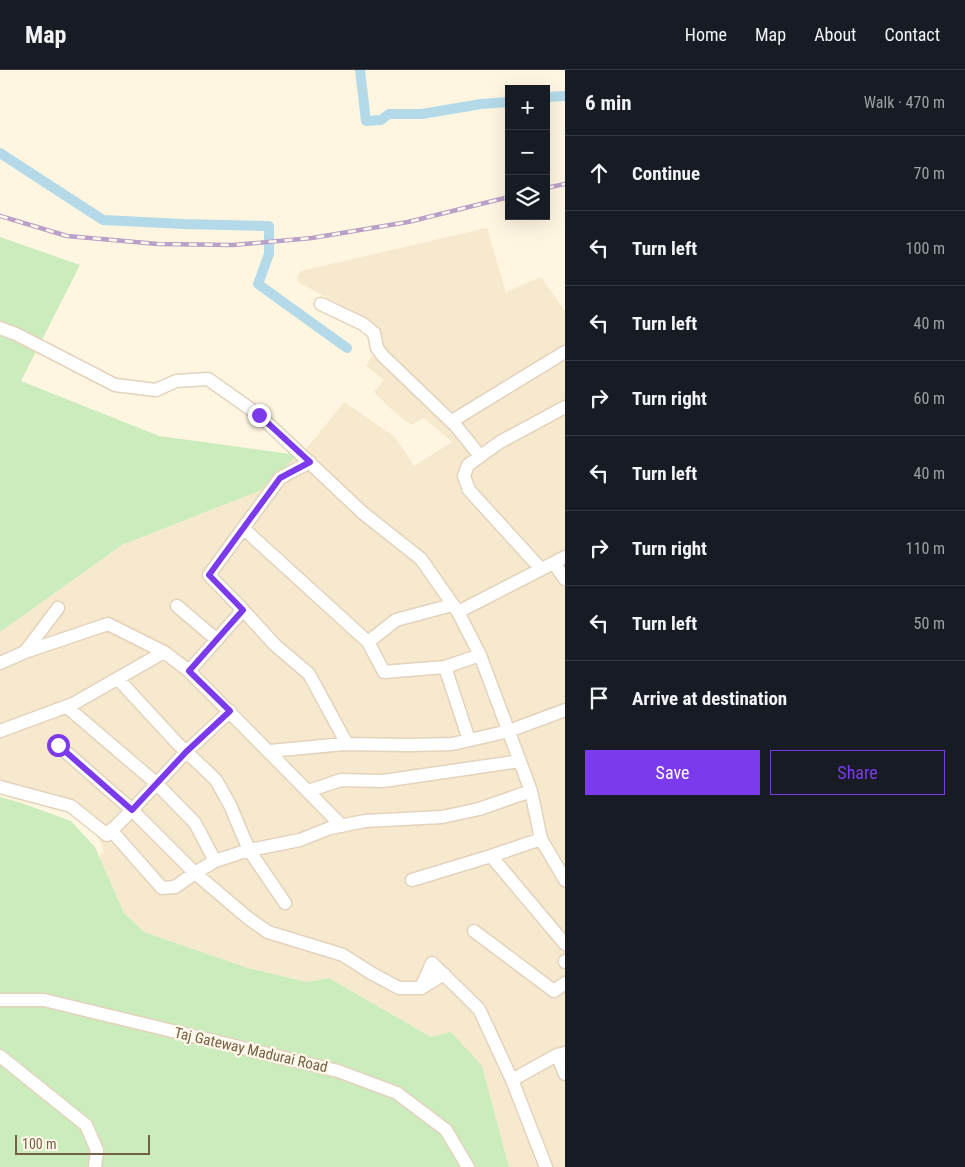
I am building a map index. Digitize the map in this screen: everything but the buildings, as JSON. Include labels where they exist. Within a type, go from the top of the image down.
[{"type":"street","points":[[321,304],[369,328],[374,333],[377,348],[382,356],[452,421],[480,456]]},
{"type":"street","points":[[0,328],[16,334],[115,385],[156,390],[176,381],[208,379],[259,415],[364,513],[421,559],[455,609],[480,655],[531,791],[541,838],[565,880]]},
{"type":"street","points":[[452,421],[565,352]]},
{"type":"street","points":[[542,569],[469,490],[464,476],[468,465],[500,442],[565,407]]},
{"type":"street","points":[[310,462],[280,478],[209,575],[275,645],[309,674],[347,744]]},
{"type":"street","points":[[243,528],[368,642],[384,672],[445,666],[480,655]]},
{"type":"street","points":[[368,642],[396,620],[455,609],[559,560],[565,578]]},
{"type":"street","points":[[177,606],[217,640]]},
{"type":"street","points":[[24,652],[58,608]]},
{"type":"street","points":[[189,671],[243,610]]},
{"type":"street","points":[[0,663],[24,652],[108,624],[164,652],[189,671],[342,826]]},
{"type":"street","points":[[0,731],[73,704],[164,652]]},
{"type":"street","points":[[445,666],[469,740]]},
{"type":"street","points":[[118,678],[186,752],[216,780],[230,804],[249,850],[285,903]]},
{"type":"street","points":[[67,706],[156,783],[195,823],[215,861]]},
{"type":"street","points":[[270,751],[347,744],[452,744],[509,730],[565,710]]},
{"type":"street","points":[[0,786],[71,806],[107,834],[186,752],[230,711]]},
{"type":"street","points":[[58,745],[132,810],[195,873],[248,918],[268,932],[343,954],[371,973],[399,988],[420,988],[432,963],[479,1009],[512,1080],[546,1167]]},
{"type":"street","points":[[308,791],[341,780],[383,782],[520,761]]},
{"type":"street","points":[[111,830],[162,888],[175,887],[215,861],[249,850],[300,840],[330,828],[365,822],[442,817],[479,809],[531,791]]},
{"type":"street","points":[[412,880],[491,856],[541,838]]},
{"type":"street","points":[[491,856],[565,944]]},
{"type":"street","points":[[474,931],[554,991],[565,983]]},
{"type":"street","name":"Taj Gateway Madurai Road","points":[[0,1000],[44,1000],[338,1071],[397,1093],[404,1098],[446,1130],[468,1167]]},
{"type":"street","points":[[512,1080],[561,1054],[565,1074]]},
{"type":"street","points":[[0,1056],[86,1125],[97,1150],[95,1167]]},
{"type":"shaded area","points":[[487,228],[506,292],[541,277],[565,311],[565,1167],[509,1167],[482,1066],[329,978],[307,982],[248,968],[144,932],[124,913],[99,856],[104,852],[95,830],[73,806],[54,795],[0,780],[0,632],[122,545],[259,491],[298,455],[303,453],[344,402],[395,437],[414,466],[452,442],[424,418],[411,425],[374,392],[384,380],[366,366],[380,342],[378,330],[372,322],[298,282],[297,277],[301,271]]},
{"type":"green space","points":[[0,237],[80,265],[21,381],[159,436],[298,455],[259,491],[122,545],[0,632]]},
{"type":"green space","points":[[0,797],[71,821],[95,847],[124,913],[144,932],[248,968],[307,982],[329,978],[431,1037],[451,1032],[482,1066],[509,1167],[0,1167]]},
{"type":"waterway","points":[[360,70],[366,121],[381,120],[389,114],[422,114],[481,104],[505,102]]},
{"type":"waterway","points":[[550,97],[565,96]]},
{"type":"waterway","points":[[0,153],[103,220],[269,226],[269,254],[258,284],[347,348]]},
{"type":"railway","points":[[550,187],[565,184]]},
{"type":"railway","points":[[0,216],[67,236],[158,244],[233,245],[312,238],[408,222],[505,198]]},
{"type":"route","points":[[58,745],[132,810],[186,752],[230,711],[189,671],[243,610],[209,575],[280,478],[310,462],[259,415]]}]
